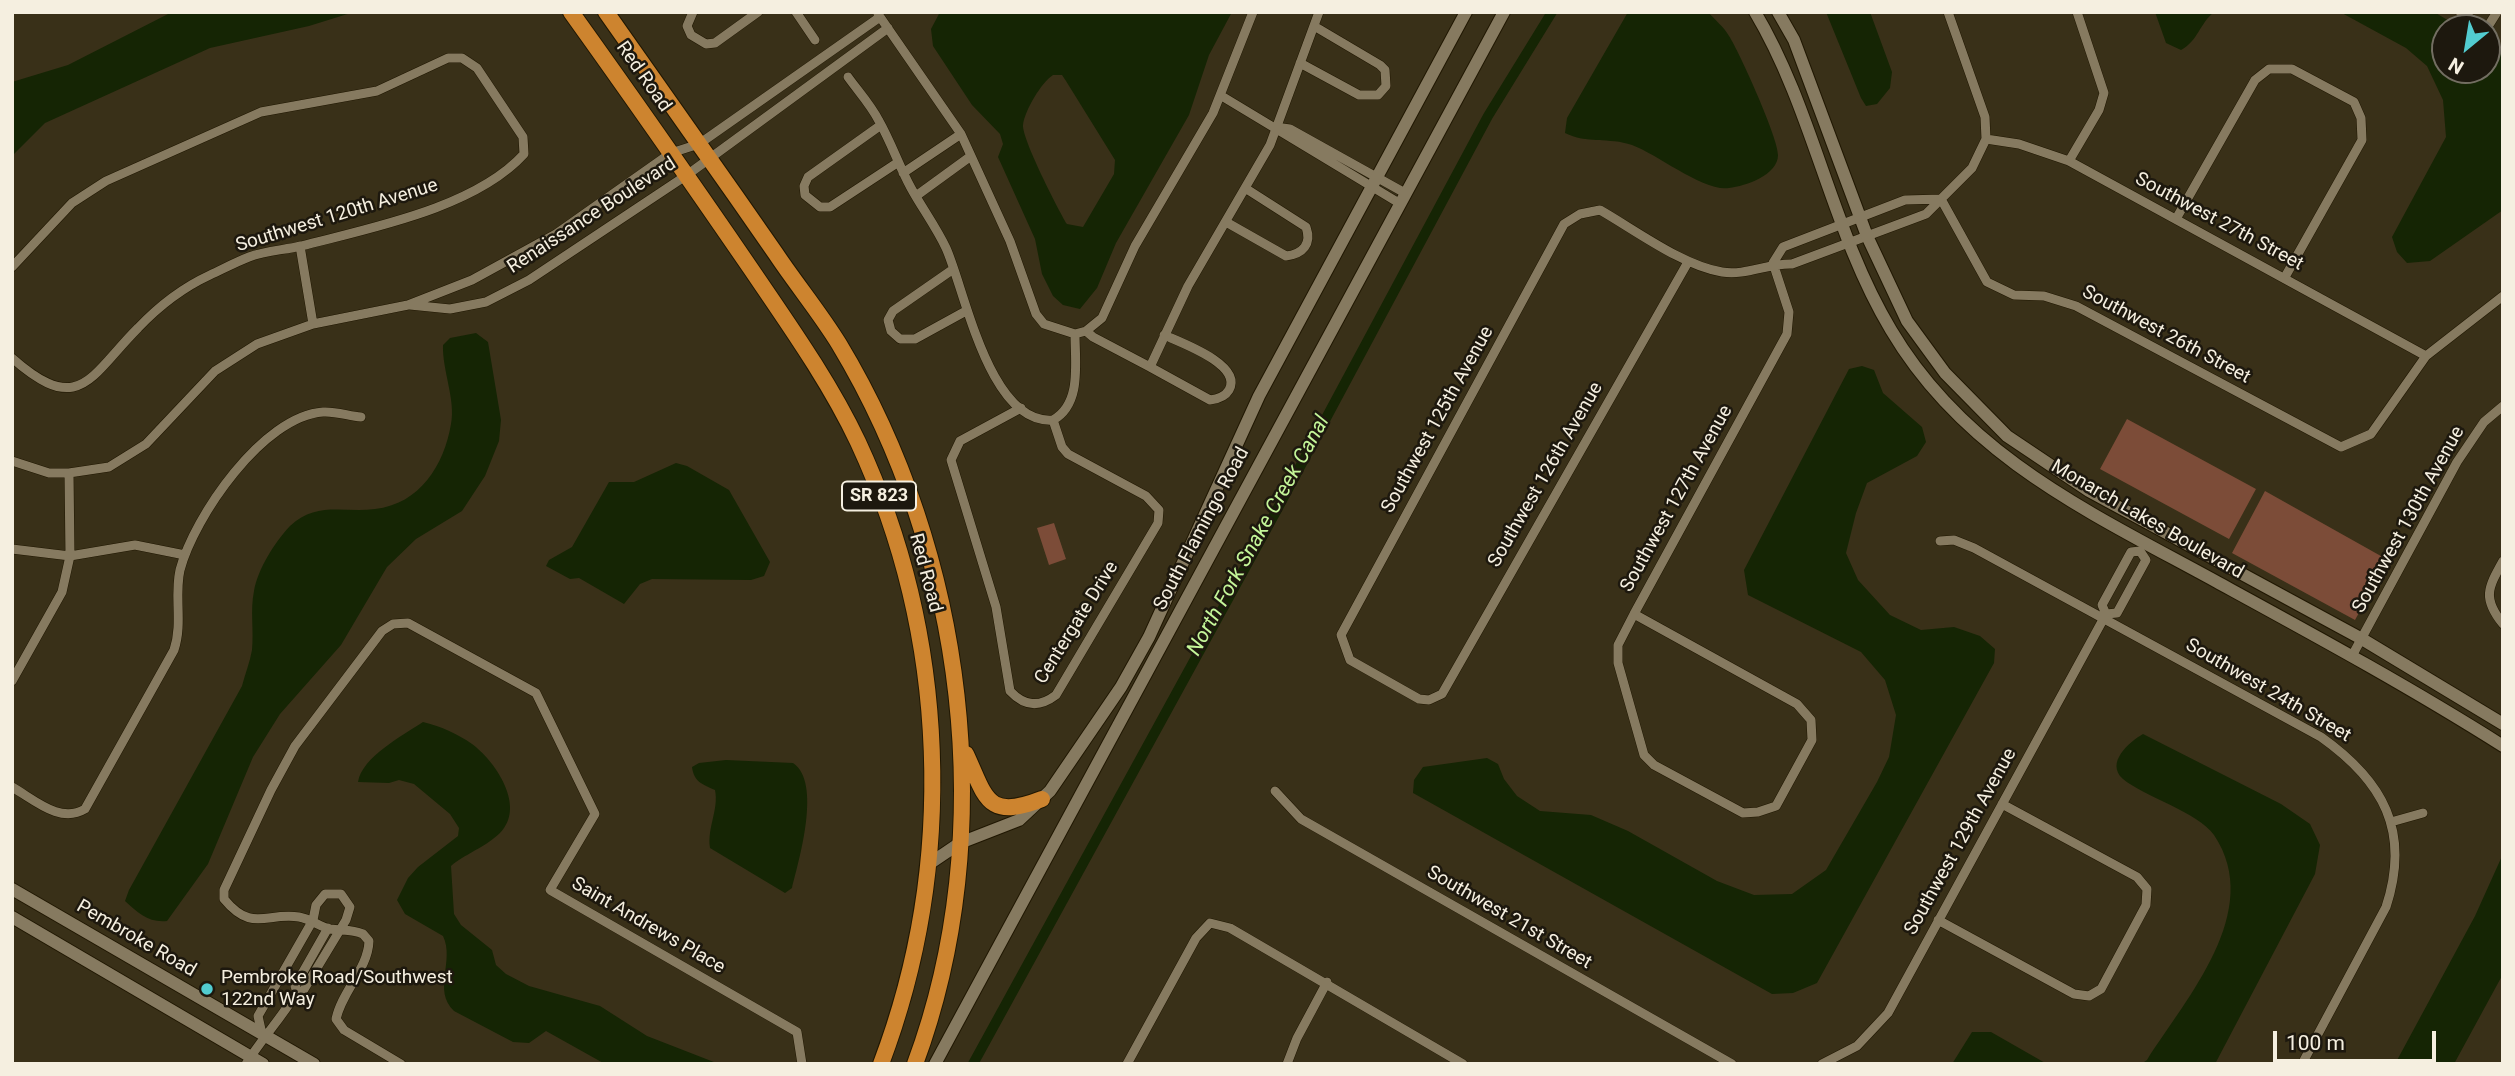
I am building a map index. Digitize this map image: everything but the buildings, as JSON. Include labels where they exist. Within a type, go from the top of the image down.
[{"type":"highway","name":"Red Road","points":[[571,12],[687,175],[812,359],[858,442],[900,550],[923,656],[932,728],[929,864],[918,936],[881,1064]]},
{"type":"highway","name":"Red Road","points":[[606,12],[839,344],[885,433],[926,538],[951,648],[960,742],[960,843],[946,944],[915,1064]]},
{"type":"highway","points":[[960,742],[979,790],[989,802],[1005,808],[1021,807],[1042,799]]},
{"type":"main road","name":"South Flamingo Road","points":[[929,864],[960,843],[1019,820],[1042,799],[1091,735],[1149,636],[1259,396],[1466,12]]},
{"type":"main road","name":"South Flamingo Road","points":[[934,1064],[1504,12]]},
{"type":"main road","name":"Monarch Lakes Boulevard","points":[[1755,12],[1777,48],[1849,244],[1891,331],[1930,385],[1994,451],[2142,547],[2353,656],[2429,699],[2503,747]]},
{"type":"main road","name":"Monarch Lakes Boulevard","points":[[1778,12],[1794,40],[1867,236],[1908,321],[1945,373],[2007,436],[2089,492],[2361,639],[2503,724]]},
{"type":"main road","name":"Pembroke Road","points":[[12,888],[314,1064]]},
{"type":"main road","points":[[12,917],[248,1060],[263,1064]]},
{"type":"street","points":[[693,12],[687,26],[691,35],[706,44],[715,43],[758,12]]},
{"type":"street","points":[[796,12],[816,40]]},
{"type":"street","points":[[704,151],[878,14],[961,134],[1010,241],[1036,314],[1044,324],[1075,334],[1086,331],[1102,318],[1135,246],[1187,160],[1220,95],[1253,12]]},
{"type":"street","points":[[1150,367],[1164,335],[1270,145],[1320,12]]},
{"type":"street","points":[[1688,262],[1723,272],[1745,272],[1773,263],[1792,264],[1926,214],[1972,168],[1986,139],[1985,117],[1948,12]]},
{"type":"street","points":[[2069,161],[2099,110],[2104,93],[2077,12]]},
{"type":"street","points":[[1300,63],[1359,95],[1378,94],[1386,86],[1387,78],[1380,65],[1314,26]]},
{"type":"street","points":[[704,151],[888,29]]},
{"type":"street","name":"Southwest 120th Avenue","points":[[12,267],[72,202],[106,181],[261,113],[377,91],[447,58],[462,58],[477,68],[523,137],[524,154],[509,170],[469,192],[426,211],[250,257],[191,284],[138,327],[92,379],[63,388],[39,382],[12,358]]},
{"type":"street","points":[[2176,219],[2255,80],[2269,69],[2292,69],[2354,102],[2361,118],[2361,140],[2285,277]]},
{"type":"street","points":[[848,77],[881,125],[902,173],[947,250],[965,311],[997,379],[1021,408],[1035,417],[1053,420],[1061,415],[1073,395],[1075,334]]},
{"type":"street","points":[[1220,95],[1275,127],[1285,137],[1314,148],[1402,198]]},
{"type":"street","points":[[881,125],[808,177],[804,186],[805,195],[820,207],[830,207],[897,163]]},
{"type":"street","points":[[902,173],[961,134]]},
{"type":"street","name":"Southwest 27th Street","points":[[1986,139],[2018,144],[2069,161],[2426,356]]},
{"type":"street","name":"Renaissance Boulevard","points":[[12,461],[49,473],[108,467],[146,444],[215,371],[257,344],[313,324],[408,305],[472,280],[556,234],[671,153],[704,151]]},
{"type":"street","name":"Renaissance Boulevard","points":[[408,305],[450,309],[486,302],[575,252],[687,175],[704,151]]},
{"type":"street","points":[[916,196],[971,156]]},
{"type":"street","points":[[1226,222],[1286,256],[1297,255],[1304,250],[1308,242],[1306,227],[1245,188]]},
{"type":"street","points":[[1773,263],[1783,247],[1905,200],[1941,199]]},
{"type":"street","name":"Southwest 26th Street","points":[[1941,199],[1987,282],[2014,295],[2044,296],[2076,306],[2342,447],[2371,434],[2426,356]]},
{"type":"street","name":"Southwest 125th Avenue","points":[[1429,700],[1419,699],[1350,660],[1344,651],[1341,635],[1564,224],[1580,215],[1600,210],[1688,262]]},
{"type":"street","points":[[300,246],[313,324]]},
{"type":"street","name":"Southwest 126th Avenue","points":[[1429,700],[1442,694],[1688,262]]},
{"type":"street","name":"Southwest 127th Avenue","points":[[1634,614],[1797,704],[1811,720],[1812,740],[1776,806],[1758,812],[1743,813],[1654,765],[1644,755],[1618,663],[1618,645],[1634,614],[1787,334],[1789,312],[1773,263]]},
{"type":"street","points":[[952,270],[893,311],[888,320],[891,331],[900,339],[915,339],[965,311]]},
{"type":"street","points":[[2426,356],[2503,296]]},
{"type":"street","points":[[1086,331],[1210,400],[1219,399],[1231,387],[1233,378],[1230,371],[1221,364],[1164,335]]},
{"type":"street","name":"Southwest 130th Avenue","points":[[2353,656],[2457,462],[2484,422],[2503,406]]},
{"type":"street","name":"Centergate Drive","points":[[1021,408],[960,441],[951,460],[996,607],[1010,691],[1020,701],[1033,705],[1047,702],[1056,695],[1158,523],[1159,510],[1146,496],[1068,454],[1062,447],[1053,420]]},
{"type":"street","points":[[12,787],[60,815],[74,816],[85,809],[170,660],[179,636],[176,590],[185,555],[202,519],[258,445],[284,426],[322,412],[361,417]]},
{"type":"street","points":[[12,681],[59,600],[70,556],[69,473]]},
{"type":"street","name":"Southwest 24th Street","points":[[1940,541],[1954,540],[1974,548],[2104,617],[2331,744],[2350,758],[2370,780],[2391,822],[2395,866],[2386,907],[2302,1064]]},
{"type":"street","points":[[12,549],[70,556],[135,545],[185,555]]},
{"type":"street","name":"Southwest 129th Avenue","points":[[1822,1064],[1857,1046],[1888,1013],[2104,617],[2102,605],[2131,552],[2142,547],[2146,560],[2117,613],[2104,617]]},
{"type":"street","points":[[2503,561],[2488,589],[2491,609],[2503,624]]},
{"type":"street","name":"Saint Andrews Place","points":[[401,1064],[344,1030],[337,1019],[339,1006],[368,953],[369,941],[363,934],[333,929],[313,920],[296,917],[261,921],[248,919],[233,911],[224,899],[224,890],[295,746],[382,631],[393,624],[408,623],[536,693],[595,814],[550,890],[797,1032],[802,1064]]},
{"type":"street","name":"Southwest 21st Street","points":[[1275,791],[1301,819],[1732,1064]]},
{"type":"street","points":[[1938,920],[2074,994],[2089,996],[2101,989],[2146,905],[2147,889],[2137,877],[2002,804]]},
{"type":"street","points":[[2391,822],[2423,813]]},
{"type":"street","points":[[248,1060],[262,1036],[274,1029],[296,992],[295,986],[350,906],[341,894],[325,894],[316,905],[313,920],[259,1015],[262,1036]]},
{"type":"street","points":[[1127,1064],[1196,938],[1210,923],[1230,928],[1464,1064]]},
{"type":"street","points":[[1287,1064],[1297,1038],[1327,982]]},
{"type":"street","points":[[1440,1064],[1446,1054]]},
{"type":"shaded area","points":[[172,12],[354,12],[309,26],[210,48],[45,123],[12,156],[12,82],[68,65]]},
{"type":"shaded area","points":[[940,12],[1232,12],[1209,55],[1189,115],[1116,243],[1097,288],[1080,309],[1063,305],[1053,296],[1042,274],[1035,239],[998,157],[1003,144],[1000,134],[972,105],[933,46],[931,29]],"holes":[[[1053,75],[1062,75],[1115,160],[1114,174],[1083,227],[1067,224],[1024,133],[1024,119],[1039,90]]]},
{"type":"shaded area","points":[[1628,12],[1708,12],[1722,27],[1749,76],[1777,146],[1777,162],[1767,174],[1744,185],[1719,188],[1694,179],[1632,145],[1581,138],[1565,133],[1567,118]]},
{"type":"shaded area","points":[[1826,12],[1870,12],[1892,72],[1890,88],[1877,104],[1866,106],[1861,98]]},
{"type":"shaded area","points":[[2155,12],[2214,12],[2191,42],[2181,50],[2166,43]]},
{"type":"shaded area","points":[[2340,12],[2437,14],[2431,14],[2431,74],[2427,66],[2406,48]]},
{"type":"shaded area","points":[[2501,51],[2503,52],[2503,210],[2430,261],[2407,263],[2397,252],[2392,237],[2446,137],[2443,100],[2435,84],[2501,84]]},
{"type":"shaded area","points":[[476,333],[488,342],[501,420],[499,441],[485,476],[462,511],[416,539],[387,567],[341,645],[280,714],[253,757],[208,864],[167,921],[144,916],[125,901],[242,686],[252,650],[254,591],[268,557],[290,526],[310,513],[391,506],[417,491],[436,468],[443,454],[451,424],[452,405],[443,345],[450,338]]},
{"type":"shaded area","points":[[1862,366],[1874,370],[1883,393],[1922,427],[1926,442],[1917,456],[1867,483],[1846,553],[1858,580],[1890,615],[1921,630],[1954,627],[1980,636],[1995,649],[1994,663],[1817,983],[1793,993],[1772,994],[1413,793],[1414,780],[1423,767],[1487,758],[1498,764],[1504,779],[1517,796],[1540,811],[1591,815],[1628,831],[1717,881],[1754,895],[1792,894],[1826,870],[1889,757],[1896,715],[1885,680],[1861,652],[1748,595],[1744,570],[1849,369]]},
{"type":"shaded area","points":[[2127,419],[2256,489],[2229,539],[2100,469]]},
{"type":"shaded area","points":[[676,463],[687,466],[729,490],[770,562],[764,576],[751,580],[652,579],[640,584],[624,604],[579,578],[570,579],[546,566],[549,560],[572,547],[609,482],[634,482]]},
{"type":"shaded area","points":[[2265,491],[2388,560],[2355,620],[2232,553]]},
{"type":"shaded area","points":[[1054,523],[1066,559],[1049,565],[1037,528]]},
{"type":"shaded area","points":[[423,722],[455,734],[472,744],[497,771],[508,794],[509,818],[504,828],[493,839],[451,866],[454,914],[461,925],[492,950],[496,965],[506,974],[529,986],[600,1006],[647,1036],[719,1064],[605,1064],[546,1031],[529,1043],[513,1042],[454,1011],[445,994],[447,955],[443,936],[405,914],[397,900],[408,878],[458,836],[459,828],[450,814],[414,784],[399,780],[389,783],[358,782],[361,773],[375,756]]},
{"type":"shaded area","points":[[2143,734],[2281,804],[2310,824],[2320,845],[2315,874],[2215,1064],[2141,1064],[2147,1060],[2199,982],[2225,923],[2231,894],[2227,864],[2214,835],[2196,819],[2132,785],[2118,773],[2121,754],[2131,742]]},
{"type":"shaded area","points":[[726,760],[793,763],[802,773],[806,787],[806,822],[792,888],[785,893],[710,848],[715,790],[697,779],[692,767],[699,763]]},
{"type":"shaded area","points":[[2503,854],[2503,974],[2454,1064],[2395,1064],[2475,916]]},
{"type":"shaded area","points":[[1972,1032],[1991,1032],[2047,1064],[1952,1064]]},
{"type":"waterway","name":"North Fork Snake Creek Canal","points":[[973,1064],[1279,506],[1488,116],[1552,12]]},
{"type":"place","name":"Pembroke Road/Southwest 122nd Way","points":[[207,989]]}]
